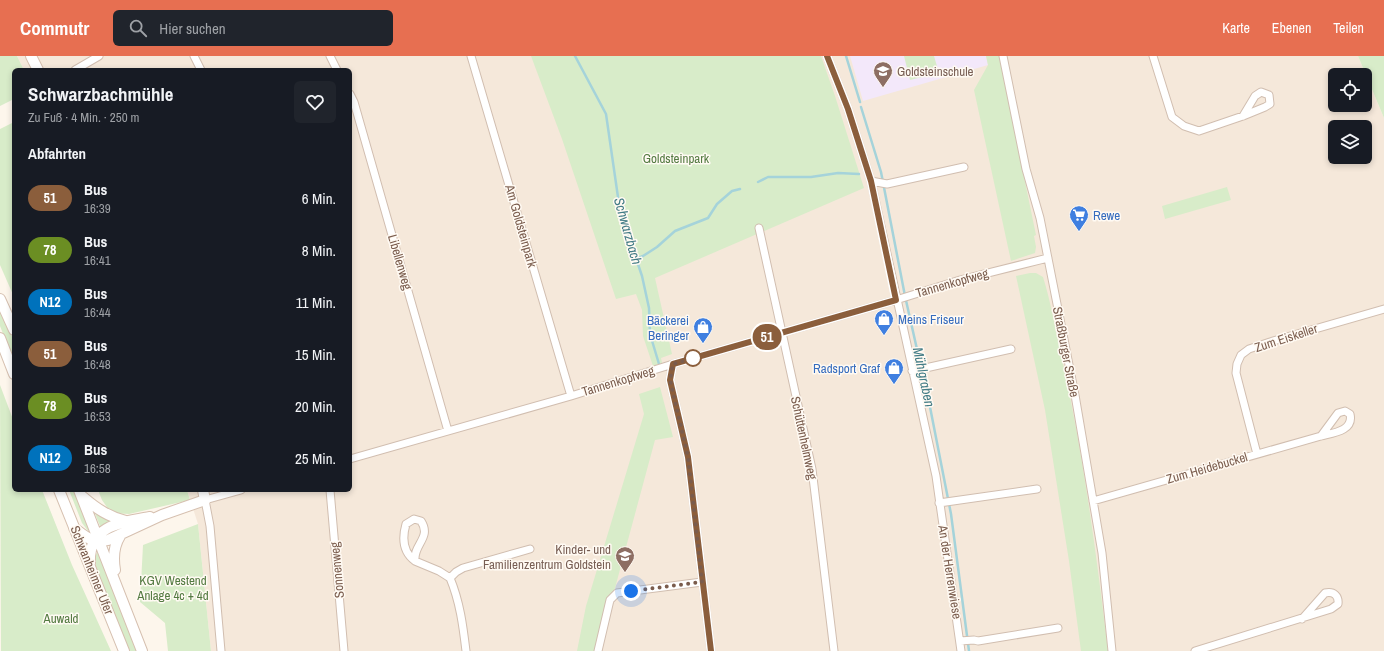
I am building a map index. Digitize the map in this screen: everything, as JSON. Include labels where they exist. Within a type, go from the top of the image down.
[{"type":"main road","points":[[31,56],[37,68]]},
{"type":"main road","points":[[0,299],[12,326]]},
{"type":"main road","points":[[0,338],[12,369]]},
{"type":"main road","name":"Schwanheimer Ufer","points":[[61,492],[124,651]]},
{"type":"main road","points":[[74,528],[88,538],[97,540],[120,536],[162,515],[205,500],[203,492]]},
{"type":"main road","points":[[81,493],[102,512],[114,518],[126,521]]},
{"type":"main road","name":"Schwanheimer Ufer","points":[[81,493],[97,540],[117,585],[142,651]]},
{"type":"main road","points":[[91,566],[90,556],[97,540],[107,528],[126,521],[162,515]]},
{"type":"main road","points":[[117,585],[114,566],[114,551],[120,536]]},
{"type":"street","points":[[78,68],[99,56]]},
{"type":"street","points":[[194,56],[200,68]]},
{"type":"street","points":[[330,56],[336,68]]},
{"type":"street","name":"Am Goldsteinpark","points":[[471,56],[571,396]]},
{"type":"street","name":"An der Herrenwiese","points":[[827,56],[848,109],[871,181],[896,300],[914,370],[942,503],[962,641],[961,651]]},
{"type":"street","name":"Straßburger Straße","points":[[1003,56],[1026,169],[1040,218],[1075,395],[1102,553],[1112,651]]},
{"type":"street","points":[[1153,56],[1172,117],[1184,126],[1199,131],[1243,116]]},
{"type":"street","name":"Libellenweg","points":[[352,98],[448,431]]},
{"type":"street","points":[[871,181],[887,184],[964,167]]},
{"type":"street","name":"Schüttenhelmweg","points":[[759,228],[812,468],[834,651]]},
{"type":"street","name":"Tannenkopfweg","points":[[352,458],[571,396],[673,364],[896,300],[960,280],[1048,258]]},
{"type":"street","name":"Zum Eiskeller","points":[[1257,454],[1236,373],[1237,364],[1241,355],[1249,349],[1268,342],[1384,309]]},
{"type":"street","points":[[914,370],[1010,349]]},
{"type":"street","points":[[673,364],[670,380],[688,457],[710,651]]},
{"type":"street","name":"Zum Heidebuckel","points":[[1093,501],[1322,436]]},
{"type":"street","points":[[942,503],[1037,489]]},
{"type":"street","points":[[221,651],[210,526],[205,500],[234,492]]},
{"type":"street","name":"Sonnenweg","points":[[330,492],[344,651]]},
{"type":"street","points":[[415,561],[417,548],[425,533],[424,526],[421,521],[414,519],[406,524],[404,532],[405,549],[409,557],[415,561],[439,571],[450,578],[459,604],[466,651]]},
{"type":"street","points":[[450,578],[463,568],[530,549]]},
{"type":"street","points":[[598,651],[610,600],[617,592],[702,582]]},
{"type":"street","points":[[1195,651],[1302,619],[1331,609],[1338,604],[1338,598],[1334,593],[1325,593],[1302,619]]},
{"type":"street","points":[[962,641],[978,641],[1058,628]]},
{"type":"shaded area","points":[[17,56],[1358,56],[1363,68],[1328,68],[1328,112],[1372,112],[1372,89],[1384,118],[1384,651],[211,651],[198,524],[188,492],[352,492],[352,68],[23,68]]},
{"type":"shaded area","name":"Goldsteinschule","points":[[850,56],[986,56],[988,65],[863,101]]},
{"type":"green space","points":[[0,56],[17,56],[23,68],[12,68],[12,100],[0,106]]},
{"type":"green space","name":"Goldsteinpark","points":[[531,56],[821,56],[864,188],[655,278],[672,354],[661,358],[662,363],[653,366],[643,336],[642,310],[636,294],[616,299],[562,139]]},
{"type":"green space","points":[[904,56],[934,56],[939,73],[910,80]]},
{"type":"green space","points":[[986,56],[999,56],[1036,235],[1034,236],[1036,247],[1035,253],[1011,261],[974,90],[988,65]]},
{"type":"green space","points":[[1358,56],[1384,56],[1384,118],[1372,89],[1372,68],[1363,68]]},
{"type":"green space","points":[[12,123],[12,292],[0,265],[0,129]]},
{"type":"green space","points":[[1227,187],[1231,200],[1165,219],[1162,206]]},
{"type":"green space","points":[[1036,273],[1043,277],[1046,286],[1069,391],[1088,502],[1108,651],[1081,651],[1069,561],[1045,410],[1016,276]]},
{"type":"green space","points":[[0,309],[12,336],[12,356],[0,326]]},
{"type":"green space","name":"Auwald","points":[[0,385],[12,417],[12,492],[43,492],[72,565],[111,651],[1,651]]},
{"type":"green space","points":[[660,387],[673,437],[655,440],[598,651],[577,651],[586,606],[644,414],[639,394]]},
{"type":"green space","points":[[70,492],[75,492],[90,530],[88,531],[82,523]]},
{"type":"green space","points":[[99,492],[188,492],[190,500],[129,514],[111,513],[102,500]]},
{"type":"green space","points":[[94,511],[113,520],[102,527],[100,526]]},
{"type":"green space","name":"KGV Westend Anlage 4c + 4d","points":[[198,524],[211,651],[168,651],[165,623],[140,602],[143,545]]},
{"type":"green space","points":[[98,552],[138,651],[129,651],[96,568],[95,557]]},
{"type":"waterway","name":"Schwarzbach","points":[[575,56],[606,114],[620,211],[642,276],[649,308],[650,334],[659,364]]},
{"type":"waterway","name":"Mühlgraben","points":[[846,56],[860,102]]},
{"type":"waterway","name":"Mühlgraben","points":[[861,107],[881,172],[905,296],[930,407],[951,514],[969,651]]},
{"type":"waterway","points":[[758,182],[768,177],[811,177],[838,173],[859,174]]},
{"type":"waterway","points":[[636,259],[657,247],[675,231],[708,218],[717,204],[732,191],[740,189]]},
{"type":"bus line","name":"51","points":[[711,651],[688,457],[670,380],[673,364],[896,300],[871,181],[848,109],[827,56]]},
{"type":"place","name":"Goldsteinschule","points":[[883,88]]},
{"type":"place","name":"Rewe","points":[[1079,232]]},
{"type":"place","name":"Meins Friseur","points":[[884,336]]},
{"type":"place","name":"Bäckerei Beringer","points":[[703,344]]},
{"type":"place","name":"Radsport Graf","points":[[894,385]]},
{"type":"place","name":"Kinder- und Familienzentrum Goldstein","points":[[625,573]]},
{"type":"route","points":[[631,591],[702,582],[688,457],[670,380],[673,364],[693,358]]}]
